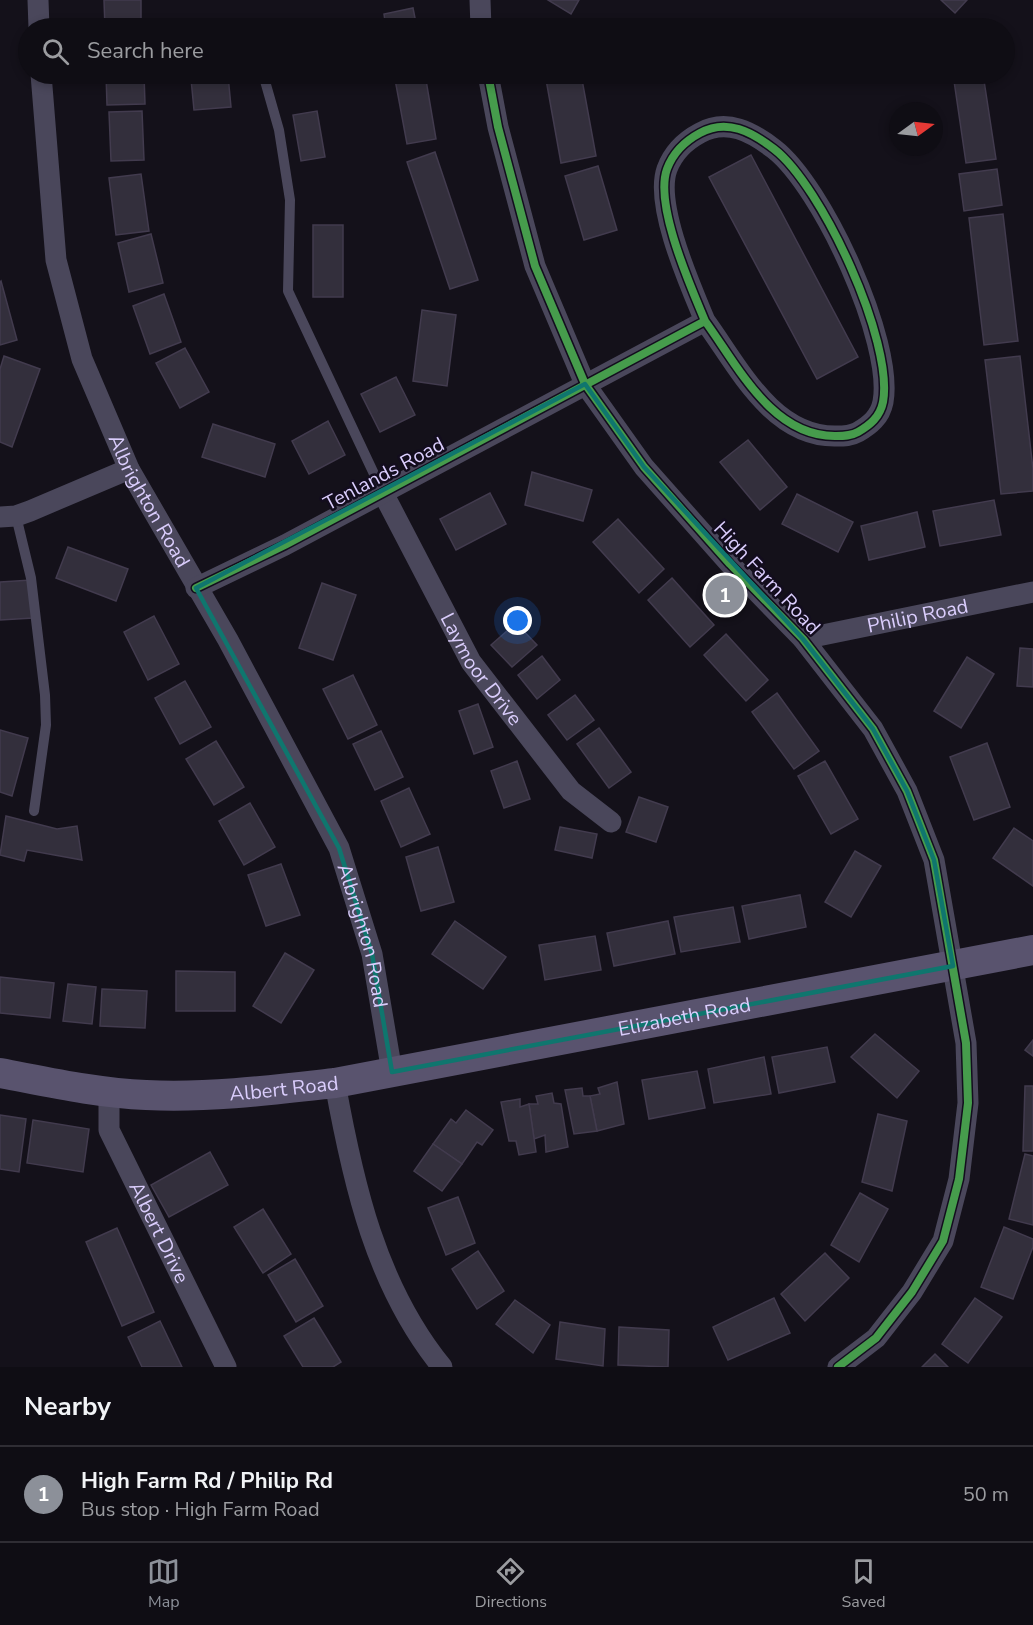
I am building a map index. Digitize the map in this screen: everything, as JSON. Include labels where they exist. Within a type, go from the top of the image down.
[{"type":"street","points":[[38,0],[39,18]]},
{"type":"street","points":[[480,0],[481,18]]},
{"type":"street","name":"Albrighton Road","points":[[42,84],[56,260],[82,359],[129,469],[228,640],[339,848],[372,954],[392,1072]]},
{"type":"street","name":"High Farm Road","points":[[490,84],[498,127],[535,266],[585,384],[644,467],[730,564],[803,639],[873,729],[907,791],[934,860],[966,1043],[968,1102],[958,1179],[943,1240],[912,1292],[876,1338],[838,1367]]},
{"type":"street","points":[[734,126],[756,135],[780,154],[795,172],[834,232],[860,286],[883,373],[883,403],[873,423],[852,435],[825,436],[795,426],[767,406],[705,321],[684,270],[670,223],[665,191],[666,171],[677,151],[696,135],[710,127],[734,126]]},
{"type":"street","name":"Tenlands Road","points":[[196,588],[383,493],[705,321]]},
{"type":"street","points":[[8,517],[129,469]]},
{"type":"street","name":"Laymoor Drive","points":[[383,493],[471,662],[571,791],[611,822]]},
{"type":"street","name":"Philip Road","points":[[803,639],[1033,592]]},
{"type":"street","name":"Elizabeth Road","points":[[335,1083],[1033,950]]},
{"type":"street","name":"Albert Road","points":[[0,1073],[109,1092],[148,1095],[261,1091],[335,1083],[361,1205],[380,1262],[406,1315],[442,1367]]},
{"type":"street","name":"Albert Drive","points":[[109,1092],[110,1130],[226,1367]]},
{"type":"lane","points":[[266,84],[279,130],[290,200],[288,291],[383,493]]},
{"type":"lane","points":[[8,517],[31,578],[45,695],[46,725],[34,811]]},
{"type":"highlighted area","points":[[585,384],[644,467],[803,639],[873,729],[907,791],[934,860],[953,966],[392,1072],[372,954],[339,848],[196,588]]},
{"type":"building","points":[[104,0],[141,0],[141,18],[105,18]]},
{"type":"building","points":[[548,0],[579,0],[571,14]]},
{"type":"building","points":[[941,0],[967,0],[955,13]]},
{"type":"building","points":[[413,8],[415,18],[385,18],[384,14]]},
{"type":"building","points":[[106,84],[144,84],[145,104],[107,105]]},
{"type":"building","points":[[191,84],[229,84],[231,107],[194,110]]},
{"type":"building","points":[[396,84],[427,84],[436,139],[407,144]]},
{"type":"building","points":[[547,84],[583,84],[596,156],[561,163]]},
{"type":"building","points":[[954,84],[985,84],[996,159],[966,163]]},
{"type":"building","points":[[142,111],[144,160],[111,161],[109,112]]},
{"type":"building","points":[[317,111],[325,157],[301,161],[293,115]]},
{"type":"building","points":[[435,152],[478,280],[450,289],[407,162]]},
{"type":"building","points":[[751,155],[858,357],[817,379],[709,177]]},
{"type":"building","points":[[598,166],[617,230],[584,240],[565,176]]},
{"type":"building","points":[[997,169],[1002,205],[964,211],[959,174]]},
{"type":"building","points":[[141,174],[149,231],[116,235],[109,178]]},
{"type":"building","points":[[1003,214],[1018,341],[984,345],[969,218]]},
{"type":"building","points":[[313,225],[343,225],[343,297],[313,297]]},
{"type":"building","points":[[151,234],[163,283],[129,292],[118,243]]},
{"type":"building","points":[[0,282],[17,340],[0,345]]},
{"type":"building","points":[[164,294],[181,342],[150,354],[133,306]]},
{"type":"building","points":[[422,310],[456,315],[447,386],[413,381]]},
{"type":"building","points":[[185,348],[209,392],[180,408],[156,363]]},
{"type":"building","points":[[4,356],[40,369],[12,447],[0,442],[0,369]]},
{"type":"building","points":[[1020,356],[1033,469],[1033,491],[1001,494],[985,360]]},
{"type":"building","points":[[396,377],[415,415],[380,432],[361,394]]},
{"type":"building","points":[[328,421],[345,455],[309,474],[292,441]]},
{"type":"building","points":[[213,424],[275,444],[265,477],[202,457]]},
{"type":"building","points":[[748,440],[787,487],[760,510],[720,462]]},
{"type":"building","points":[[532,472],[592,490],[583,521],[525,505]]},
{"type":"building","points":[[490,493],[506,524],[456,550],[440,519]]},
{"type":"building","points":[[797,494],[853,522],[838,552],[782,524]]},
{"type":"building","points":[[994,500],[1001,535],[940,546],[933,511]]},
{"type":"building","points":[[917,512],[925,547],[869,560],[861,526]]},
{"type":"building","points":[[618,519],[664,569],[639,593],[593,542]]},
{"type":"building","points":[[68,547],[128,569],[116,601],[56,578]]},
{"type":"building","points":[[672,578],[714,625],[690,647],[648,600]]},
{"type":"building","points":[[31,580],[33,618],[0,620],[0,582]]},
{"type":"building","points":[[322,583],[356,595],[333,660],[299,648]]},
{"type":"building","points":[[154,616],[179,664],[148,680],[124,632]]},
{"type":"building","points":[[516,623],[537,645],[512,667],[491,645]]},
{"type":"building","points":[[726,634],[768,680],[746,701],[704,655]]},
{"type":"building","points":[[1020,648],[1033,649],[1033,687],[1017,686]]},
{"type":"building","points":[[542,656],[560,680],[537,699],[518,675]]},
{"type":"building","points":[[967,657],[994,674],[961,728],[934,711]]},
{"type":"building","points":[[353,675],[377,725],[348,739],[323,689]]},
{"type":"building","points":[[185,681],[211,727],[180,744],[155,698]]},
{"type":"building","points":[[777,693],[819,751],[794,769],[752,712]]},
{"type":"building","points":[[575,695],[594,720],[567,740],[548,715]]},
{"type":"building","points":[[478,704],[493,747],[474,754],[459,711]]},
{"type":"building","points":[[599,728],[631,772],[609,788],[577,744]]},
{"type":"building","points":[[0,730],[28,738],[12,796],[0,792]]},
{"type":"building","points":[[381,731],[403,777],[375,790],[353,744]]},
{"type":"building","points":[[216,741],[244,787],[214,805],[186,759]]},
{"type":"building","points":[[987,743],[1010,807],[974,820],[950,757]]},
{"type":"building","points":[[517,761],[530,799],[504,808],[491,771]]},
{"type":"building","points":[[825,761],[858,819],[831,834],[798,776]]},
{"type":"building","points":[[409,788],[430,834],[401,847],[381,801]]},
{"type":"building","points":[[639,797],[668,807],[656,842],[626,832]]},
{"type":"building","points":[[250,803],[275,847],[244,865],[219,821]]},
{"type":"building","points":[[6,816],[57,829],[77,826],[82,860],[27,850],[24,861],[0,855]]},
{"type":"building","points":[[560,827],[597,834],[592,858],[555,850]]},
{"type":"building","points":[[1014,828],[1033,841],[1033,886],[993,858]]},
{"type":"building","points":[[438,847],[454,902],[421,911],[406,857]]},
{"type":"building","points":[[855,851],[881,866],[851,917],[825,902]]},
{"type":"building","points":[[281,864],[300,915],[266,926],[248,875]]},
{"type":"building","points":[[800,895],[806,927],[749,939],[742,906]]},
{"type":"building","points":[[733,907],[740,942],[681,952],[674,917]]},
{"type":"building","points":[[455,921],[506,957],[483,989],[432,954]]},
{"type":"building","points":[[668,921],[675,954],[614,966],[607,933]]},
{"type":"building","points":[[595,936],[601,970],[545,980],[539,945]]},
{"type":"building","points":[[285,953],[314,970],[281,1023],[253,1006]]},
{"type":"building","points":[[176,971],[235,972],[235,1011],[176,1011]]},
{"type":"building","points":[[0,977],[54,983],[50,1018],[0,1013]]},
{"type":"building","points":[[68,984],[96,987],[92,1024],[63,1021]]},
{"type":"building","points":[[102,989],[147,991],[145,1028],[100,1026]]},
{"type":"building","points":[[875,1034],[919,1071],[897,1098],[851,1057]]},
{"type":"building","points":[[1033,1040],[1033,1056],[1025,1050]]},
{"type":"building","points":[[827,1047],[835,1082],[779,1093],[772,1057]]},
{"type":"building","points":[[764,1057],[771,1094],[714,1103],[708,1069]]},
{"type":"building","points":[[697,1071],[705,1108],[649,1119],[642,1080]]},
{"type":"building","points":[[617,1082],[624,1124],[597,1131],[590,1096],[600,1094],[598,1088]]},
{"type":"building","points":[[1025,1086],[1033,1086],[1033,1151],[1023,1151]]},
{"type":"building","points":[[582,1088],[583,1096],[590,1096],[597,1131],[574,1134],[565,1090]]},
{"type":"building","points":[[552,1093],[554,1103],[561,1104],[568,1147],[546,1152],[545,1135],[534,1139],[529,1104],[538,1104],[536,1096]]},
{"type":"building","points":[[520,1099],[520,1107],[529,1104],[536,1152],[519,1155],[516,1141],[509,1141],[501,1102]]},
{"type":"building","points":[[466,1110],[493,1130],[482,1145],[477,1142],[462,1164],[433,1144],[451,1119],[456,1123]]},
{"type":"building","points":[[878,1114],[907,1121],[892,1191],[862,1182]]},
{"type":"building","points":[[0,1115],[26,1119],[19,1172],[0,1169]]},
{"type":"building","points":[[33,1120],[89,1129],[83,1172],[27,1163]]},
{"type":"building","points":[[433,1144],[462,1164],[442,1191],[414,1171]]},
{"type":"building","points":[[210,1152],[228,1185],[169,1217],[151,1185]]},
{"type":"building","points":[[1025,1154],[1033,1156],[1033,1225],[1009,1219]]},
{"type":"building","points":[[860,1193],[888,1209],[859,1262],[831,1245]]},
{"type":"building","points":[[458,1197],[475,1243],[446,1255],[428,1208]]},
{"type":"building","points":[[263,1209],[291,1254],[263,1273],[234,1227]]},
{"type":"building","points":[[1004,1227],[1033,1239],[1033,1247],[1013,1299],[981,1287]]},
{"type":"building","points":[[117,1228],[154,1312],[122,1326],[86,1242]]},
{"type":"building","points":[[478,1251],[504,1291],[477,1309],[452,1269]]},
{"type":"building","points":[[825,1253],[849,1278],[805,1321],[781,1294]]},
{"type":"building","points":[[295,1259],[323,1306],[296,1322],[268,1275]]},
{"type":"building","points":[[774,1298],[790,1333],[728,1360],[713,1327]]},
{"type":"building","points":[[975,1298],[1002,1317],[968,1363],[942,1344]]},
{"type":"building","points":[[515,1300],[550,1325],[533,1353],[496,1324]]},
{"type":"building","points":[[314,1318],[341,1362],[333,1367],[303,1367],[284,1336]]},
{"type":"building","points":[[160,1321],[182,1367],[142,1367],[128,1337]]},
{"type":"building","points":[[560,1322],[605,1329],[603,1366],[556,1359]]},
{"type":"building","points":[[619,1327],[669,1330],[668,1367],[618,1365]]},
{"type":"building","points":[[935,1354],[948,1367],[922,1367]]},
{"type":"cycle path","points":[[490,84],[498,127],[535,266],[585,384],[644,467],[730,564],[803,639],[873,729],[907,791],[934,860],[966,1043],[968,1103],[959,1179],[943,1241],[912,1292],[876,1338],[838,1367]]},
{"type":"cycle path","points":[[196,588],[285,545],[705,321],[676,246],[665,203],[664,184],[667,169],[680,148],[700,133],[710,129],[720,127],[739,129],[766,143],[793,168],[813,196],[851,267],[866,305],[877,342],[883,375],[883,402],[880,412],[867,426],[847,436],[813,433],[793,425],[759,396],[705,321]]},
{"type":"place","name":"High Farm Rd / Philip Rd","points":[[725,595]]}]
